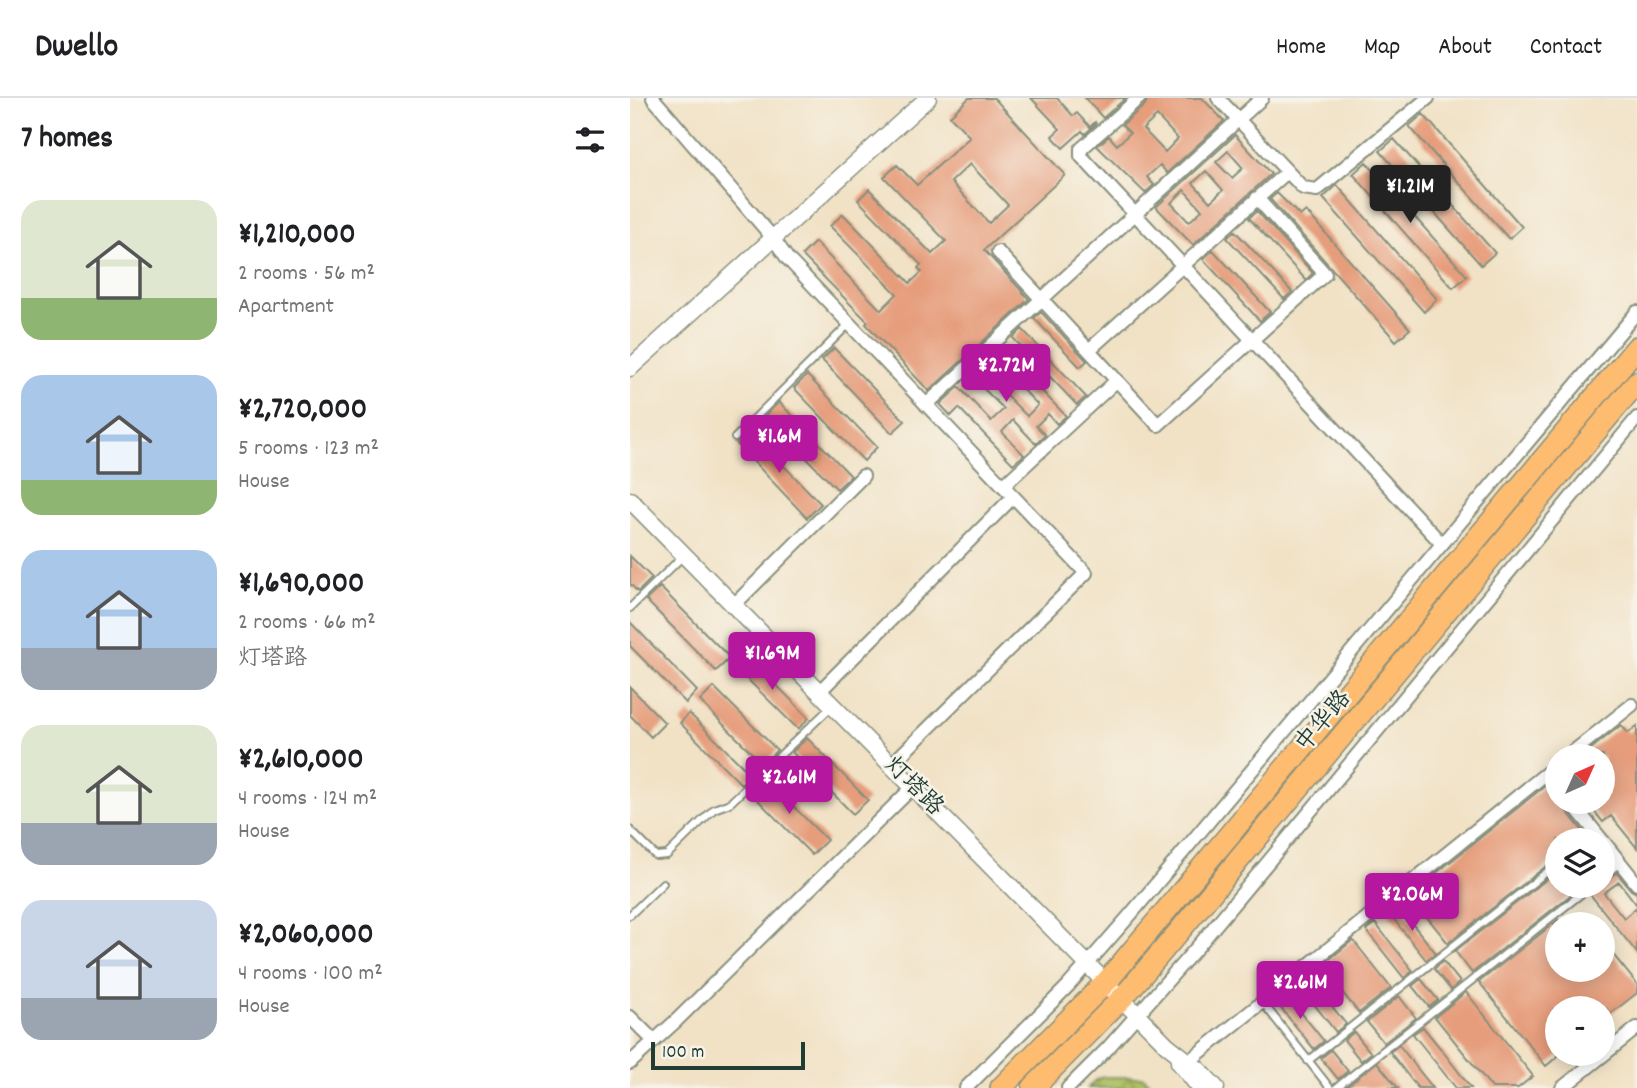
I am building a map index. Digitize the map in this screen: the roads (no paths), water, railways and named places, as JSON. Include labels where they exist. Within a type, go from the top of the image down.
[{"type":"highway","name":"中华路","points":[[1001,1088],[1105,982],[1637,348]]},
{"type":"highway","name":"中华路","points":[[1033,1088],[1121,999],[1182,928],[1637,382]]},
{"type":"street","points":[[653,98],[773,238],[787,258],[1086,573],[891,765]]},
{"type":"street","points":[[630,368],[928,98]]},
{"type":"street","points":[[1139,98],[1080,153],[1443,544]]},
{"type":"street","points":[[1218,98],[1303,188],[1317,190],[1428,98]]},
{"type":"street","points":[[926,405],[1262,98]]},
{"type":"street","points":[[1088,350],[1287,172]]},
{"type":"street","points":[[998,252],[1158,425],[1325,274],[1257,198]]},
{"type":"street","points":[[966,1088],[1087,964],[1637,312]]},
{"type":"street","points":[[1003,486],[1117,380]]},
{"type":"street","points":[[1068,1088],[1200,944],[1637,418]]},
{"type":"street","points":[[734,605],[863,476]]},
{"type":"street","points":[[819,692],[1013,497]]},
{"type":"street","name":"灯塔路","points":[[630,500],[1121,999],[1167,1045],[1216,1088]]},
{"type":"street","points":[[1583,744],[1632,705]]},
{"type":"street","points":[[1188,1062],[1545,774]]},
{"type":"street","points":[[630,1063],[913,787]]},
{"type":"street","points":[[1615,858],[1637,884]]},
{"type":"street","points":[[630,1017],[654,1041]]},
{"type":"street","points":[[1562,1088],[1637,1028]]},
{"type":"street","name":"灯塔路","points":[[1167,1045],[1190,1079],[1200,1088]]},
{"type":"lane","points":[[735,438],[849,324]]},
{"type":"lane","points":[[630,608],[684,555]]},
{"type":"lane","points":[[630,830],[656,856],[667,855],[714,809],[730,803],[833,706]]},
{"type":"lane","points":[[1615,867],[1620,863]]},
{"type":"lane","points":[[1308,1061],[1545,873]]},
{"type":"lane","points":[[630,915],[663,883]]},
{"type":"lane","points":[[1336,1088],[1576,898]]},
{"type":"lane","points":[[1261,1001],[1330,1088]]}]
